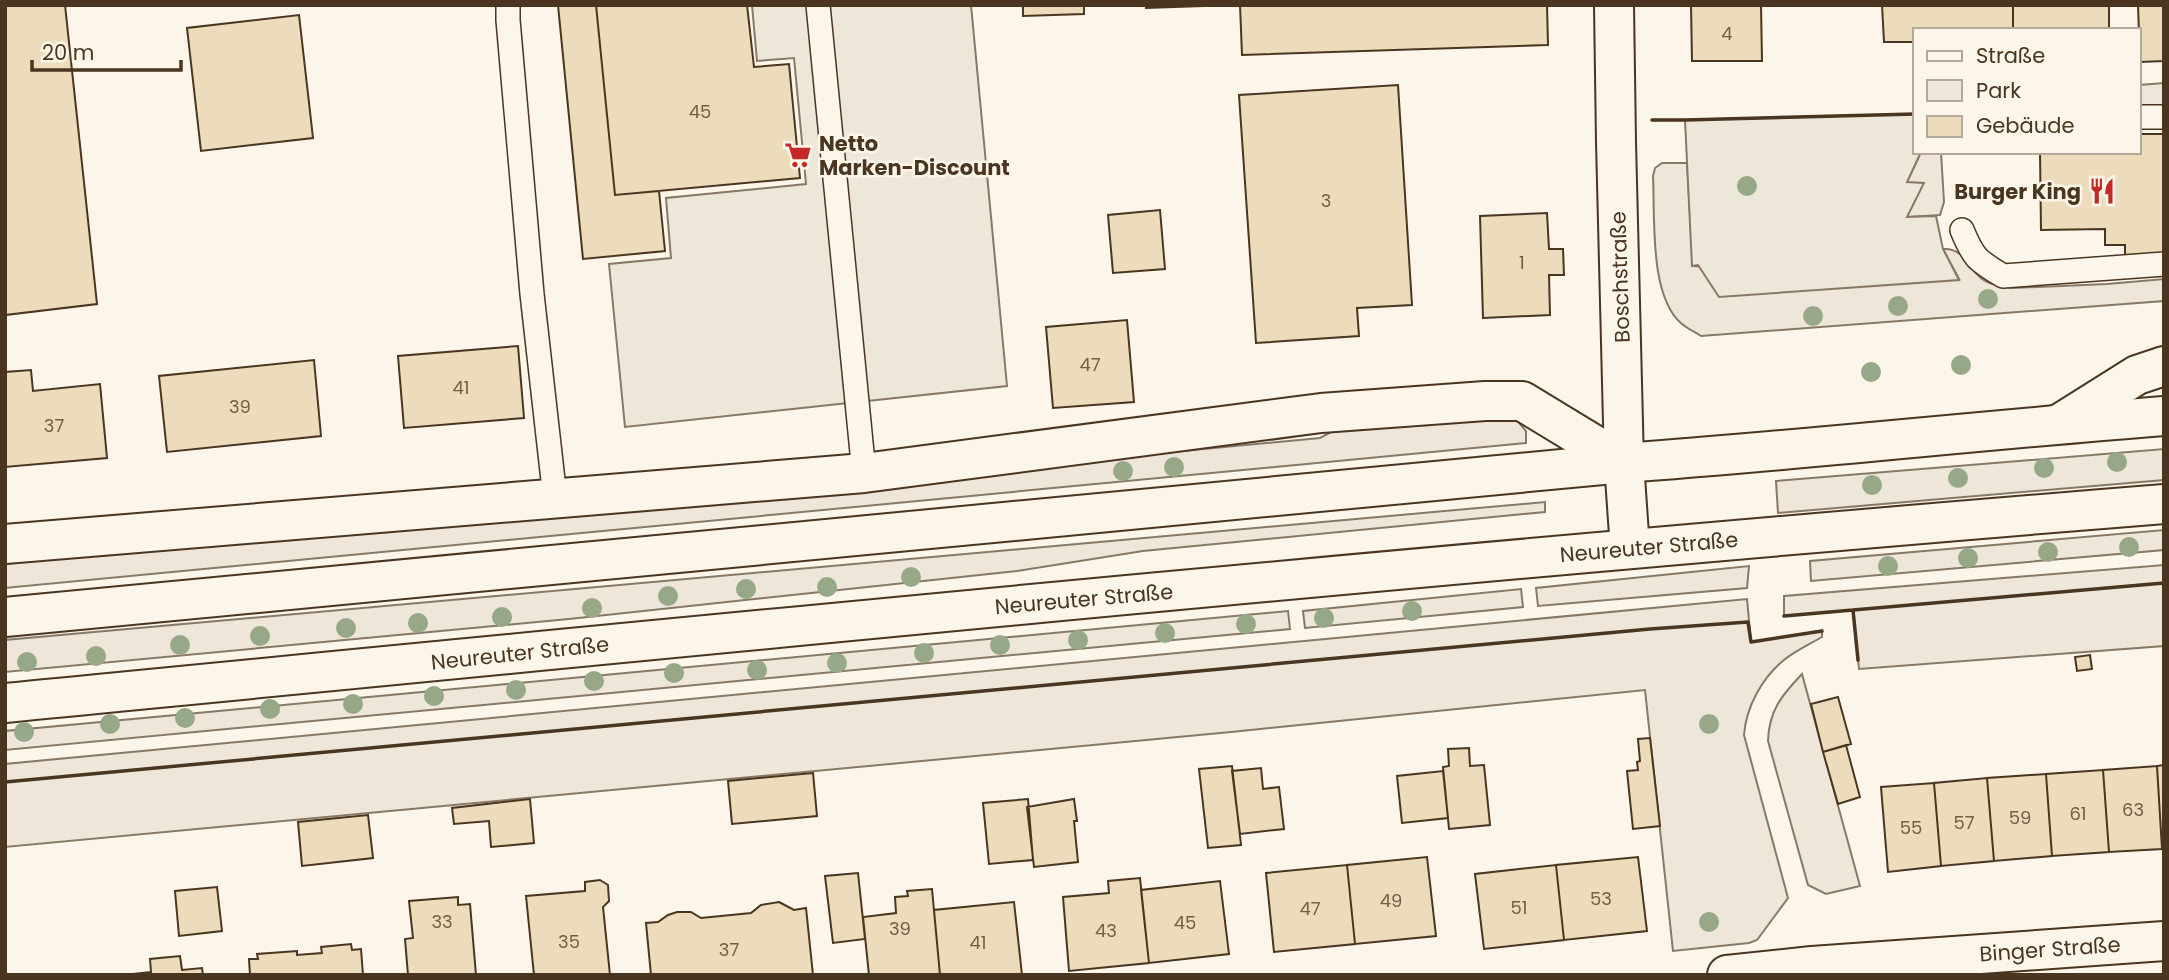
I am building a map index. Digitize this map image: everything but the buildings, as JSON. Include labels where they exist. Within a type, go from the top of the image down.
[{"type":"main road","name":"Boschstraße","points":[[1614,5],[1624,463],[1630,550]]},
{"type":"main road","points":[[2059,424],[2137,375],[2164,366]]},
{"type":"main road","points":[[5,544],[864,472],[1321,413],[1485,401],[1522,401],[1624,463]]},
{"type":"main road","points":[[5,617],[1624,463],[1769,453],[2164,416]]},
{"type":"main road","name":"Neureuter Straße","points":[[5,703],[859,620],[1762,537],[2164,505]]},
{"type":"main road","name":"Binger Straße","points":[[1727,975],[1812,971],[2164,941]]},
{"type":"lane","points":[[508,5],[532,294],[555,498]]},
{"type":"lane","points":[[818,5],[864,472]]},
{"type":"lane","points":[[2141,117],[2164,117]]},
{"type":"lane","points":[[1962,230],[1970,249],[1982,264],[2003,275],[2164,264]]},
{"type":"green space","points":[[2164,83],[2164,111],[2141,111],[2141,85]]},
{"type":"green space","points":[[1920,154],[1941,154],[1944,202],[1940,215],[1907,217],[1907,182]]},
{"type":"green space","points":[[1662,163],[1687,163],[1693,266],[1959,279],[1943,249],[1950,249],[1961,256],[1979,277],[1998,286],[2012,288],[2107,284],[2164,279],[2164,301],[1701,336],[1682,324],[1671,312],[1659,276],[1654,234],[1653,176],[1655,168]]},
{"type":"green space","points":[[1511,413],[1526,431],[1526,443],[5,588],[5,562],[1320,438],[1331,432]]},
{"type":"green space","points":[[2164,449],[2164,480],[1778,513],[1776,481]]},
{"type":"green space","points":[[1545,502],[1545,512],[1143,551],[1017,571],[569,619],[5,672],[5,640]]},
{"type":"green space","points":[[2164,530],[2164,550],[1811,581],[1810,561]]},
{"type":"green space","points":[[2164,565],[2164,646],[1859,669],[1853,610],[1784,616],[1784,596]]},
{"type":"green space","points":[[1749,566],[1747,588],[1538,606],[1536,588]]},
{"type":"green space","points":[[1521,589],[1523,607],[1305,628],[1303,611]]},
{"type":"green space","points":[[1747,599],[1751,642],[1822,631],[1822,637],[1788,657],[1769,675],[1756,694],[1745,724],[1744,735],[1788,898],[1757,940],[1749,943],[1673,951],[1645,690],[1231,732],[5,847],[5,764]]},
{"type":"green space","points":[[1288,611],[1290,629],[5,750],[5,731]]},
{"type":"green space","points":[[1802,674],[1860,886],[1826,894],[1808,885],[1768,741],[1771,720],[1778,704]]},
{"type":"shaded area","points":[[752,5],[971,5],[1007,386],[625,427],[609,264],[671,258],[666,198],[806,184],[794,58],[757,61]]},
{"type":"shaded area","points":[[1913,114],[1913,154],[1920,154],[1907,182],[1924,183],[1907,217],[1936,216],[1943,249],[1959,280],[1719,297],[1698,265],[1692,266],[1685,120]]},
{"type":"wall","points":[[1652,120],[1913,114]]},
{"type":"wall","points":[[1784,616],[2164,583]]},
{"type":"wall","points":[[1853,610],[1858,660]]},
{"type":"wall","points":[[5,782],[1650,629],[1748,622],[1751,642],[1822,631]]},
{"type":"place","name":"Netto Marken-Discount","points":[[798,155]]},
{"type":"place","name":"Burger King","points":[[2102,191]]}]
